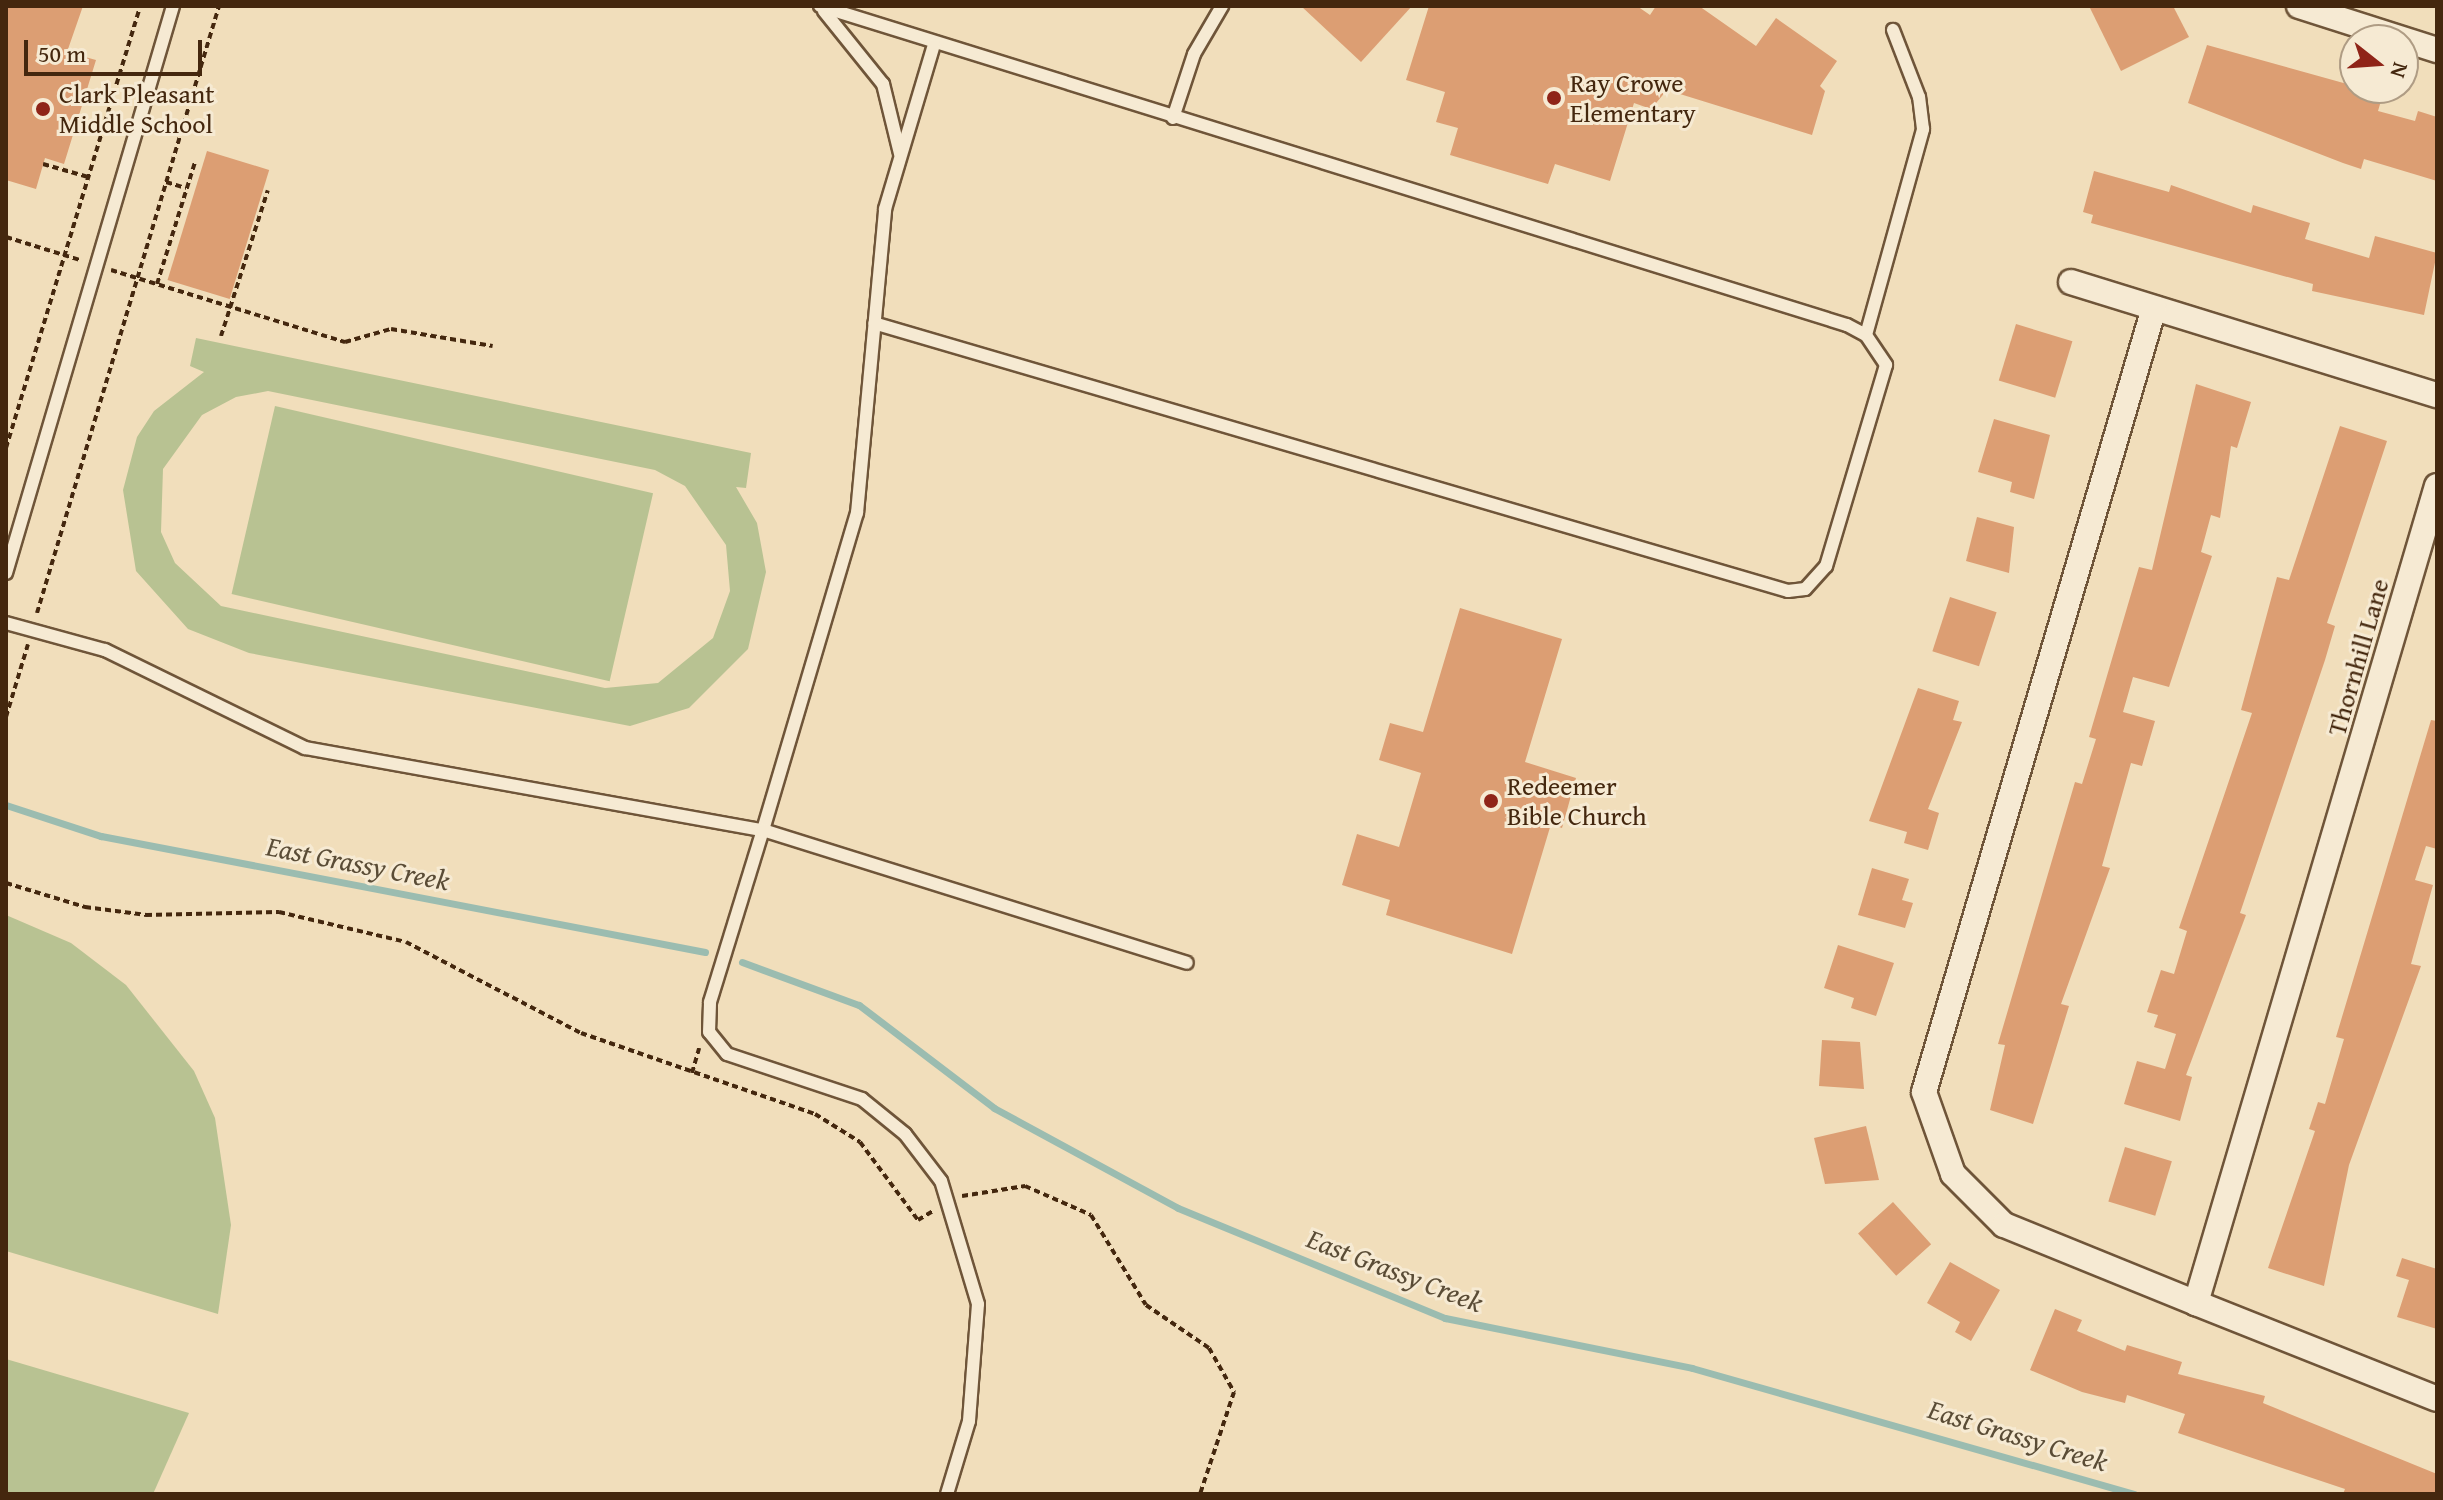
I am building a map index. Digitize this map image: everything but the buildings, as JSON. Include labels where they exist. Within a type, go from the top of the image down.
[{"type":"street","points":[[2299,6],[2437,50]]},
{"type":"street","points":[[2071,282],[2437,395]]},
{"type":"street","points":[[2154,308],[1924,1092],[1937,1142],[1975,1202],[2004,1225],[2437,1399]]},
{"type":"street","name":"Thornhill Lane","points":[[2196,1303],[2437,486]]},
{"type":"lane","points":[[6,573],[173,6]]},
{"type":"lane","points":[[820,6],[934,45],[1866,335],[1886,365],[1826,566],[1805,589],[1788,591],[874,323]]},
{"type":"lane","points":[[820,6],[883,84],[900,155]]},
{"type":"lane","points":[[1173,118],[1194,54],[1222,6]]},
{"type":"lane","points":[[1866,335],[1923,129],[1919,97],[1893,30]]},
{"type":"lane","points":[[934,45],[885,209],[857,513],[710,1002],[709,1032],[727,1054],[862,1099],[905,1134],[949,1202],[978,1304],[969,1421],[947,1494]]},
{"type":"lane","points":[[6,623],[105,650],[305,748],[763,830],[1187,963]]},
{"type":"path","points":[[6,448],[140,6]]},
{"type":"path","points":[[6,717],[219,6]]},
{"type":"path","points":[[157,284],[195,162]]},
{"type":"path","points":[[43,164],[88,177]]},
{"type":"path","points":[[166,182],[187,188]]},
{"type":"path","points":[[221,336],[268,190]]},
{"type":"path","points":[[6,237],[345,342],[391,329],[493,346]]},
{"type":"path","points":[[6,883],[85,907],[146,915],[279,912],[406,942],[581,1033],[815,1114],[860,1142],[918,1220],[949,1202],[1025,1186],[1060,1197],[1091,1215],[1146,1305],[1209,1348],[1234,1392],[1200,1494]]},
{"type":"green space","points":[[196,338],[751,453],[746,488],[736,487],[757,523],[766,572],[748,649],[689,708],[630,726],[249,653],[188,629],[136,571],[123,490],[137,437],[154,411],[204,372],[190,366]],"holes":[[[268,391],[655,470],[685,486],[726,545],[730,591],[713,638],[658,683],[605,688],[221,606],[175,563],[161,532],[163,469],[202,415],[236,397]]]},
{"type":"green space","points":[[275,406],[653,493],[610,681],[232,594]]},
{"type":"green space","points":[[6,915],[71,943],[126,985],[194,1071],[215,1118],[231,1225],[218,1314],[6,1251]]},
{"type":"green space","points":[[6,1359],[189,1413],[153,1494],[6,1494]]},
{"type":"waterway","name":"East Grassy Creek","points":[[6,805],[101,836],[705,952]]},
{"type":"waterway","name":"East Grassy Creek","points":[[742,962],[859,1005],[994,1108],[1178,1208],[1445,1318],[1692,1368],[2134,1494]]},
{"type":"place","name":"Ray Crowe Elementary","points":[[1554,98]]},
{"type":"place","name":"Clark Pleasant Middle School","points":[[43,109]]},
{"type":"place","name":"Redeemer Bible Church","points":[[1491,801]]}]
